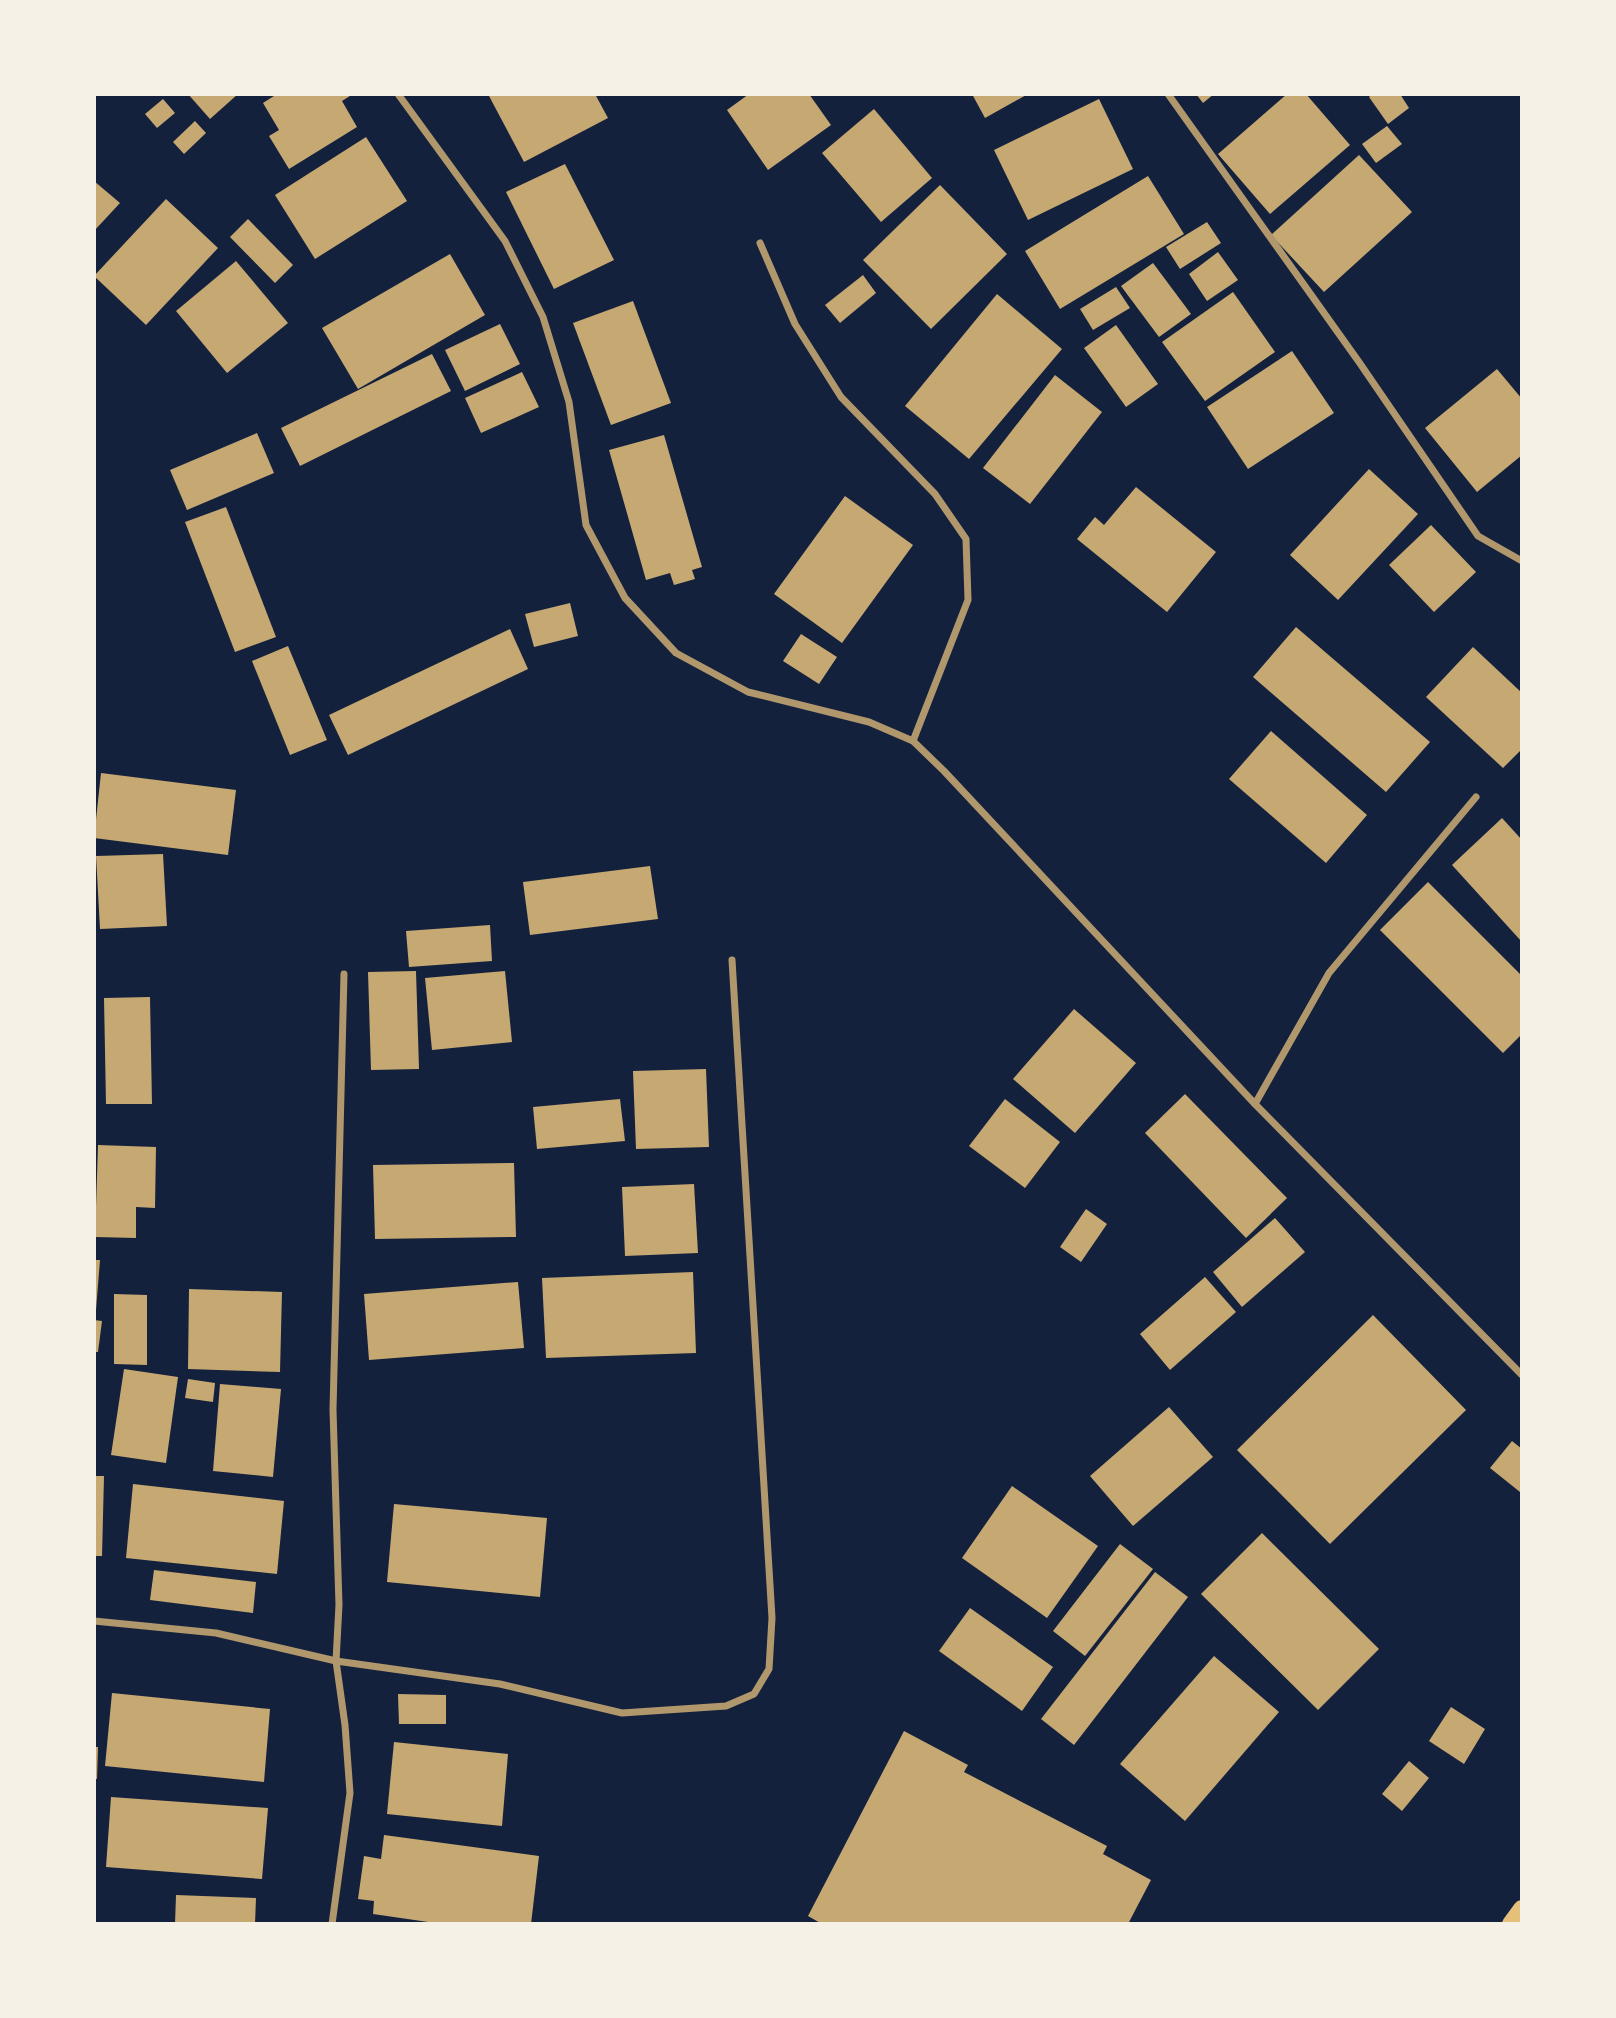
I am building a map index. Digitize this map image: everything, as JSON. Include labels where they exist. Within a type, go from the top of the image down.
[{"type":"main road","points":[[1511,1923],[1521,1909]]},
{"type":"street","points":[[398,94],[505,241],[543,317],[569,402],[586,525],[625,598],[676,653],[748,692],[869,722],[913,741],[1255,1104],[1521,1375]]},
{"type":"street","points":[[1167,94],[1359,362],[1478,536],[1521,561]]},
{"type":"street","points":[[761,243],[795,324],[841,397],[935,494],[966,539],[968,600],[913,741]]},
{"type":"street","points":[[1255,1104],[1329,972],[1476,797]]},
{"type":"street","points":[[94,1621],[216,1633],[335,1661],[500,1684],[622,1713],[726,1706],[754,1694],[769,1669],[772,1618],[732,960]]},
{"type":"street","points":[[332,1923],[350,1793],[345,1725],[335,1661],[339,1605],[333,1410],[344,974]]},
{"type":"building","points":[[188,94],[238,94],[210,119]]},
{"type":"building","points":[[277,94],[353,94],[342,101],[357,127],[289,169],[269,136],[279,130],[263,103]]},
{"type":"building","points":[[595,94],[608,118],[524,162],[489,96]]},
{"type":"building","points":[[749,94],[809,94],[831,125],[768,170],[727,110]]},
{"type":"building","points":[[972,94],[1028,94],[985,118]]},
{"type":"building","points":[[1196,94],[1214,94],[1203,103]]},
{"type":"building","points":[[1287,94],[1306,94],[1350,145],[1270,214],[1218,154]]},
{"type":"building","points":[[1372,94],[1400,94],[1409,108],[1388,124],[1369,97]]},
{"type":"building","points":[[163,99],[175,113],[157,128],[145,114]]},
{"type":"building","points":[[1099,99],[1133,169],[1028,220],[994,150]]},
{"type":"building","points":[[874,109],[932,178],[881,222],[822,153]]},
{"type":"building","points":[[195,121],[206,133],[184,154],[173,142]]},
{"type":"building","points":[[1387,126],[1402,144],[1376,163],[1362,144]]},
{"type":"building","points":[[366,137],[407,201],[315,259],[275,195]]},
{"type":"building","points":[[1359,155],[1412,212],[1324,292],[1271,235]]},
{"type":"building","points":[[565,164],[614,260],[554,289],[506,192]]},
{"type":"building","points":[[1148,176],[1184,234],[1060,309],[1025,251]]},
{"type":"building","points":[[94,181],[120,203],[94,231]]},
{"type":"building","points":[[940,185],[1007,254],[931,329],[863,260]]},
{"type":"building","points":[[166,199],[218,248],[146,325],[94,276]]},
{"type":"building","points":[[248,219],[293,265],[275,283],[230,237]]},
{"type":"building","points":[[1207,222],[1221,243],[1180,269],[1166,247]]},
{"type":"building","points":[[1218,252],[1238,280],[1207,301],[1189,274]]},
{"type":"building","points":[[450,254],[485,315],[358,389],[322,328]]},
{"type":"building","points":[[236,261],[288,323],[227,373],[176,311]]},
{"type":"building","points":[[1153,263],[1191,314],[1159,337],[1121,286]]},
{"type":"building","points":[[863,275],[876,293],[840,323],[825,305]]},
{"type":"building","points":[[1116,287],[1130,308],[1093,330],[1080,309]]},
{"type":"building","points":[[1233,292],[1275,352],[1205,401],[1162,342]]},
{"type":"building","points":[[997,294],[1062,349],[969,459],[905,406]]},
{"type":"building","points":[[633,301],[671,403],[611,425],[573,323]]},
{"type":"building","points":[[500,324],[520,364],[465,391],[445,350]]},
{"type":"building","points":[[1116,325],[1158,384],[1126,407],[1084,348]]},
{"type":"building","points":[[1292,351],[1334,413],[1248,469],[1207,407]]},
{"type":"building","points":[[432,354],[451,391],[300,466],[281,428]]},
{"type":"building","points":[[1497,369],[1522,399],[1522,455],[1477,492],[1425,428]]},
{"type":"building","points":[[522,372],[539,407],[481,433],[465,398]]},
{"type":"building","points":[[1055,375],[1102,412],[1030,504],[983,468]]},
{"type":"building","points":[[257,433],[274,473],[187,510],[170,470]]},
{"type":"building","points":[[664,435],[702,567],[692,570],[695,579],[674,585],[670,573],[646,580],[609,450]]},
{"type":"building","points":[[1369,469],[1418,514],[1338,600],[1290,555]]},
{"type":"building","points":[[1136,487],[1216,552],[1167,612],[1077,539],[1095,517],[1104,525]]},
{"type":"building","points":[[845,496],[913,545],[842,643],[774,594]]},
{"type":"building","points":[[226,507],[276,637],[235,652],[185,522]]},
{"type":"building","points":[[1431,525],[1476,572],[1434,612],[1389,565]]},
{"type":"building","points":[[570,603],[578,636],[534,647],[525,614]]},
{"type":"building","points":[[1296,627],[1430,742],[1386,792],[1253,677]]},
{"type":"building","points":[[510,629],[528,669],[348,755],[329,715]]},
{"type":"building","points":[[801,634],[837,657],[819,684],[783,661]]},
{"type":"building","points":[[288,646],[327,740],[290,755],[252,661]]},
{"type":"building","points":[[1473,647],[1522,693],[1522,749],[1503,768],[1426,697]]},
{"type":"building","points":[[1271,731],[1367,815],[1326,863],[1229,779]]},
{"type":"building","points":[[101,773],[236,790],[228,855],[94,838]]},
{"type":"building","points":[[1502,818],[1522,840],[1522,942],[1452,865]]},
{"type":"building","points":[[163,854],[167,926],[100,929],[96,856]]},
{"type":"building","points":[[650,866],[658,919],[530,935],[523,882]]},
{"type":"building","points":[[1428,882],[1522,976],[1522,1034],[1503,1053],[1380,930]]},
{"type":"building","points":[[490,925],[492,961],[409,967],[406,931]]},
{"type":"building","points":[[416,971],[419,1069],[371,1070],[368,972]]},
{"type":"building","points":[[505,971],[512,1042],[432,1050],[425,978]]},
{"type":"building","points":[[150,997],[152,1104],[106,1104],[104,998]]},
{"type":"building","points":[[1074,1009],[1136,1063],[1075,1133],[1013,1079]]},
{"type":"building","points":[[706,1069],[709,1147],[636,1149],[633,1071]]},
{"type":"building","points":[[1185,1094],[1287,1198],[1246,1238],[1145,1133]]},
{"type":"building","points":[[620,1099],[625,1141],[537,1149],[533,1107]]},
{"type":"building","points":[[1005,1099],[1060,1142],[1025,1188],[969,1146]]},
{"type":"building","points":[[98,1145],[156,1147],[155,1208],[136,1207],[136,1238],[95,1237]]},
{"type":"building","points":[[514,1163],[516,1237],[375,1239],[373,1165]]},
{"type":"building","points":[[694,1184],[698,1253],[625,1256],[622,1187]]},
{"type":"building","points":[[1086,1209],[1107,1224],[1081,1262],[1060,1247]]},
{"type":"building","points":[[1275,1218],[1305,1252],[1242,1307],[1213,1272]]},
{"type":"building","points":[[94,1260],[100,1260],[96,1310],[94,1310]]},
{"type":"building","points":[[693,1272],[696,1353],[546,1358],[542,1278]]},
{"type":"building","points":[[1205,1277],[1236,1312],[1170,1370],[1140,1334]]},
{"type":"building","points":[[518,1282],[524,1348],[369,1360],[364,1294]]},
{"type":"building","points":[[189,1289],[282,1292],[280,1372],[188,1369]]},
{"type":"building","points":[[114,1294],[147,1295],[147,1365],[114,1364]]},
{"type":"building","points":[[1373,1315],[1466,1410],[1330,1544],[1237,1450]]},
{"type":"building","points":[[94,1320],[102,1321],[98,1352],[94,1352]]},
{"type":"building","points":[[124,1369],[178,1377],[166,1463],[111,1455]]},
{"type":"building","points":[[188,1379],[215,1383],[213,1402],[185,1398]]},
{"type":"building","points":[[220,1384],[281,1389],[273,1477],[213,1471]]},
{"type":"building","points":[[1169,1407],[1213,1457],[1133,1526],[1090,1476]]},
{"type":"building","points":[[1512,1441],[1522,1449],[1520,1492],[1490,1468]]},
{"type":"building","points":[[94,1476],[104,1476],[102,1556],[94,1556]]},
{"type":"building","points":[[133,1484],[284,1501],[277,1574],[126,1558]]},
{"type":"building","points":[[1012,1486],[1098,1546],[1047,1618],[962,1558]]},
{"type":"building","points":[[394,1504],[547,1518],[540,1597],[387,1582]]},
{"type":"building","points":[[1262,1533],[1379,1649],[1318,1710],[1201,1594]]},
{"type":"building","points":[[1120,1544],[1153,1569],[1085,1656],[1053,1631]]},
{"type":"building","points":[[154,1570],[256,1582],[253,1613],[150,1600]]},
{"type":"building","points":[[1155,1572],[1188,1597],[1074,1745],[1041,1719]]},
{"type":"building","points":[[970,1608],[1053,1667],[1022,1711],[939,1651]]},
{"type":"building","points":[[1214,1656],[1279,1712],[1185,1821],[1120,1764]]},
{"type":"building","points":[[112,1693],[270,1709],[264,1782],[105,1766]]},
{"type":"building","points":[[398,1694],[446,1695],[446,1724],[399,1724]]},
{"type":"building","points":[[1451,1707],[1485,1729],[1464,1764],[1429,1741]]},
{"type":"building","points":[[904,1731],[968,1765],[964,1772],[1107,1846],[1103,1854],[1151,1880],[1128,1924],[822,1924],[808,1916]]},
{"type":"building","points":[[394,1742],[508,1754],[502,1826],[387,1814]]},
{"type":"building","points":[[94,1747],[98,1747],[97,1779],[94,1779]]},
{"type":"building","points":[[1409,1761],[1429,1778],[1402,1811],[1382,1794]]},
{"type":"building","points":[[111,1797],[268,1808],[262,1879],[106,1867]]},
{"type":"building","points":[[384,1835],[539,1856],[531,1924],[442,1924],[373,1914],[374,1901],[358,1899],[364,1856],[381,1859]]},
{"type":"building","points":[[176,1895],[256,1898],[255,1924],[175,1924]]}]
